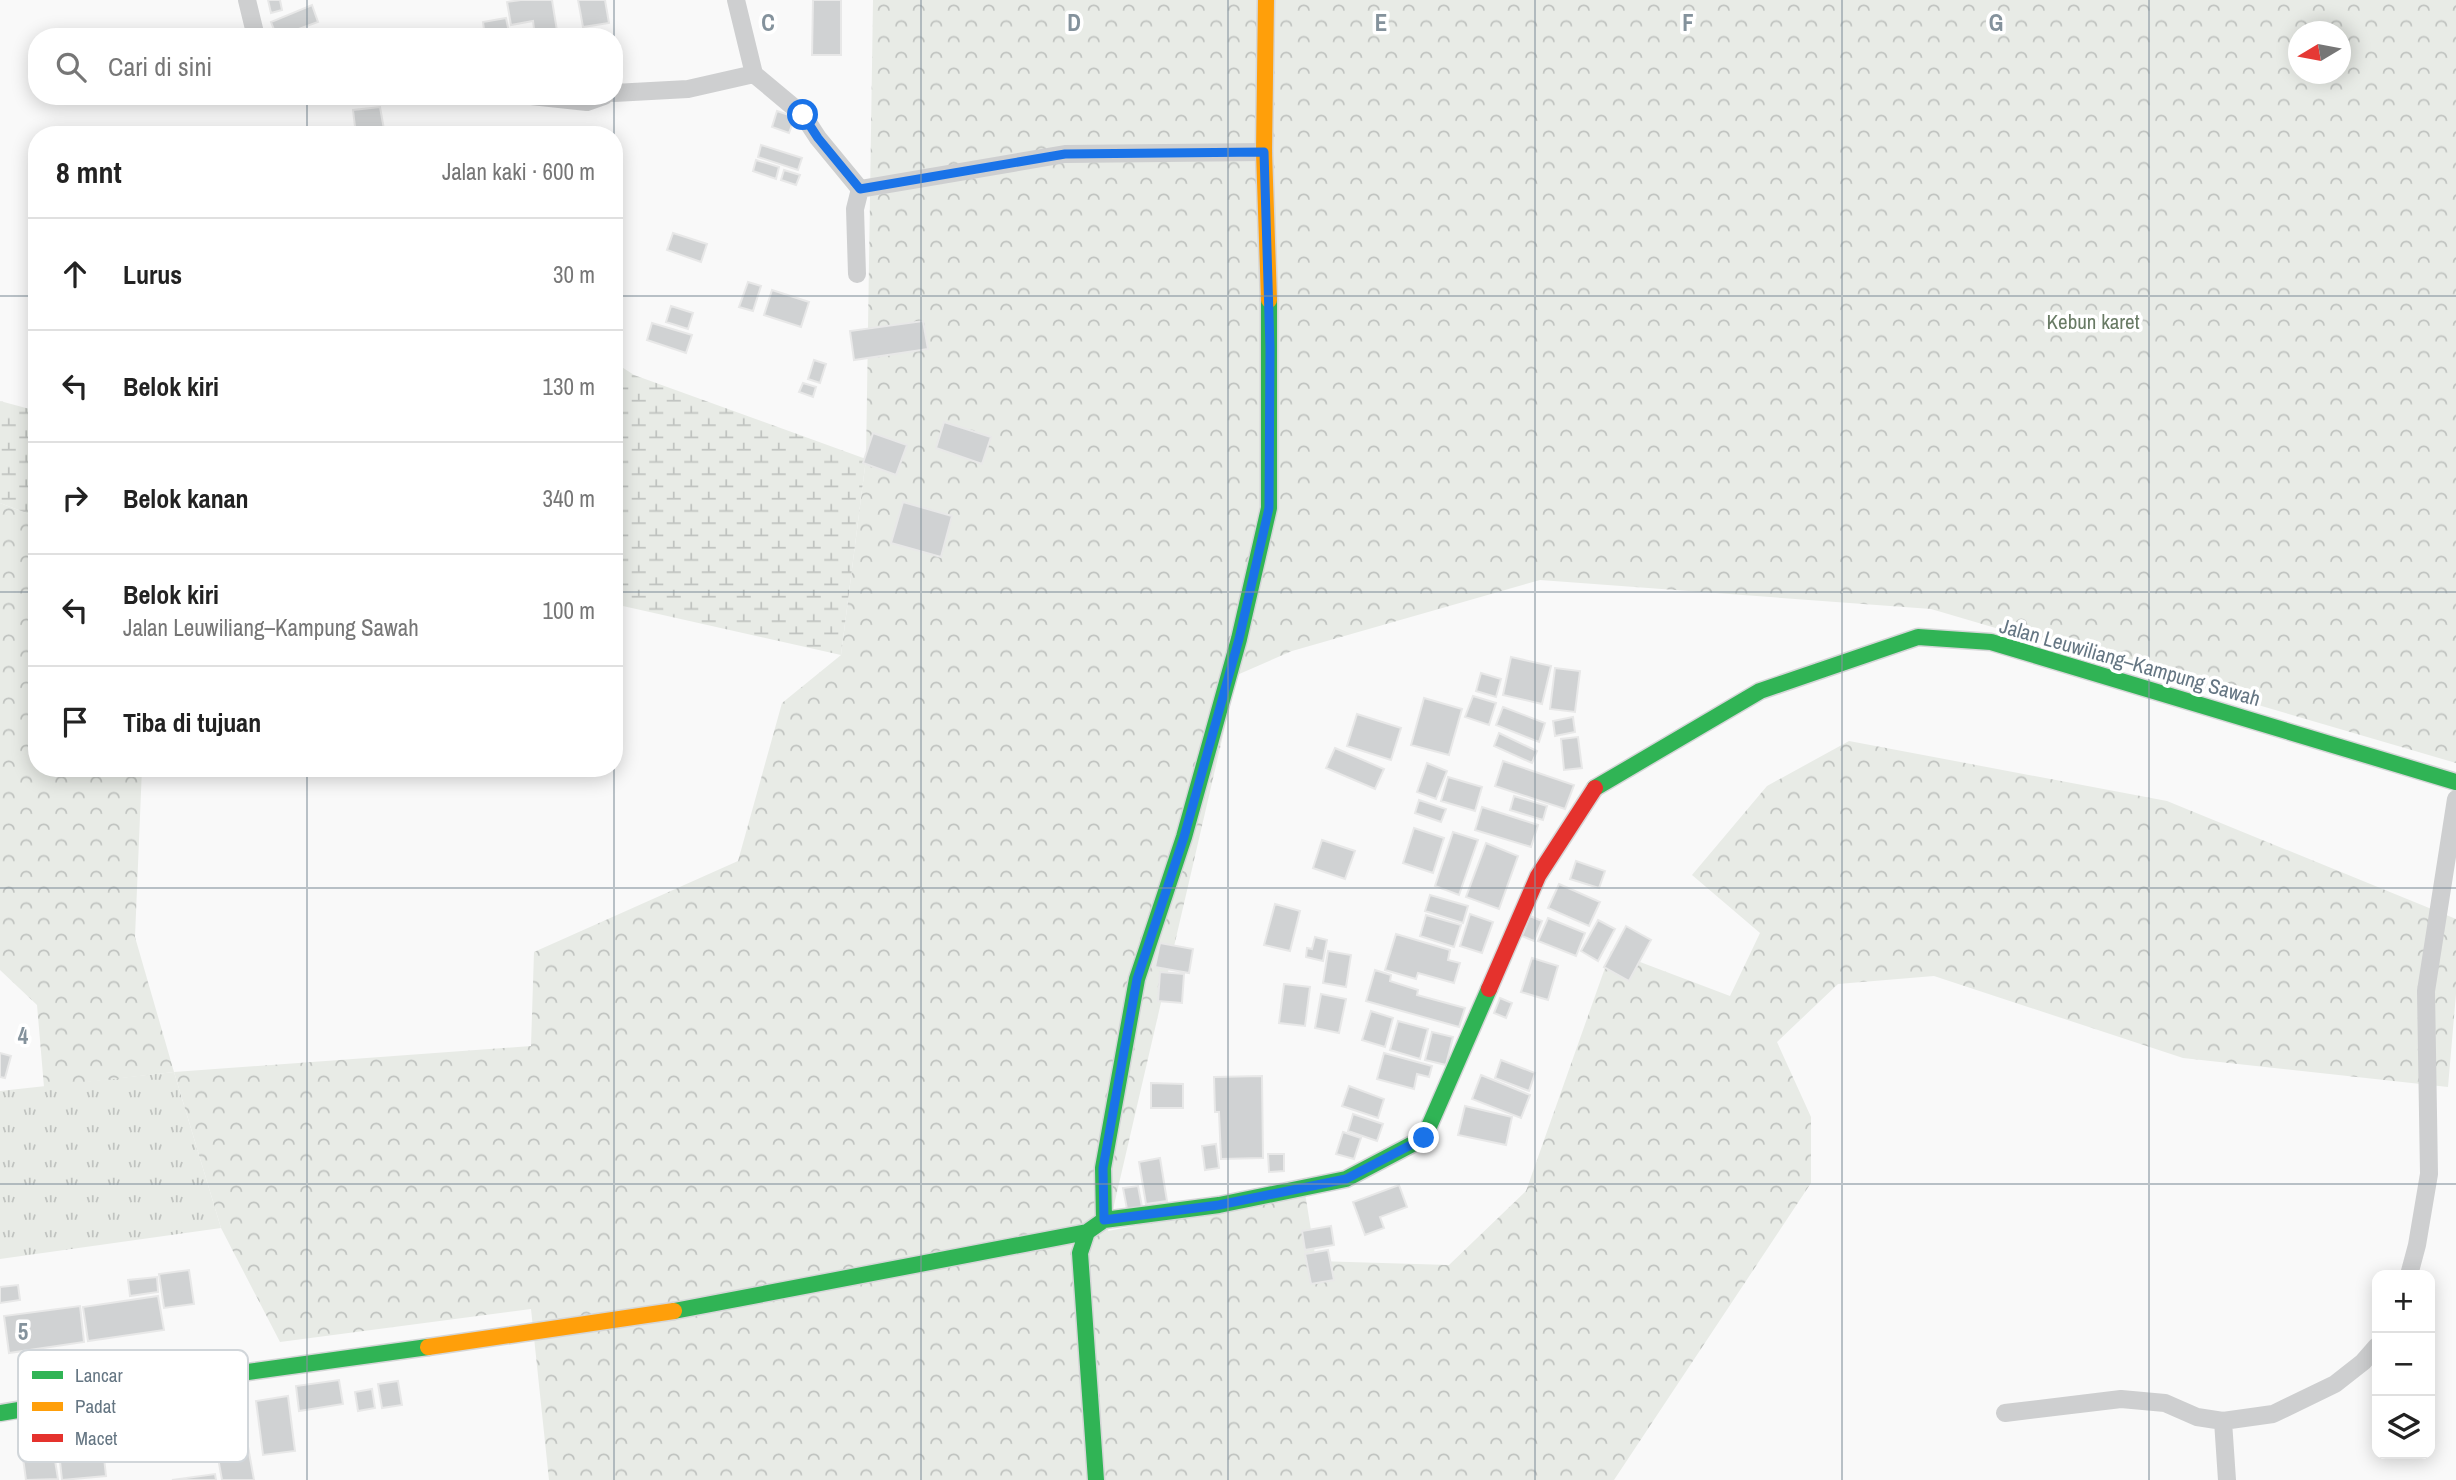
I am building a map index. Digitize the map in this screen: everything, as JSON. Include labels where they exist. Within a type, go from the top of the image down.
[{"type":"street","points":[[247,0],[254,28]]},
{"type":"street","points":[[736,0],[754,74],[803,115],[818,138],[860,189]]},
{"type":"street","points":[[1104,1220],[1103,1168],[1137,979],[1188,824],[1239,639],[1269,508],[1270,348],[1264,152],[1266,0]]},
{"type":"street","points":[[623,93],[688,89],[754,74]]},
{"type":"street","points":[[860,189],[1065,154],[1264,152]]},
{"type":"street","points":[[857,274],[855,209],[860,189]]},
{"type":"street","name":"Jalan Leuwiliang–Kampung Sawah","points":[[1087,1232],[1104,1220],[1219,1205],[1346,1179],[1424,1138],[1538,876],[1592,790],[1760,691],[1918,637],[1991,642],[2456,782]]},
{"type":"street","points":[[2410,1270],[2429,1174],[2426,991],[2456,799]]},
{"type":"street","points":[[248,1372],[660,1314],[1087,1232],[1080,1253],[1096,1480]]},
{"type":"street","points":[[2005,1413],[2121,1399],[2165,1403],[2197,1417],[2223,1421],[2273,1414],[2335,1384],[2372,1352]]},
{"type":"street","points":[[0,1413],[18,1410]]},
{"type":"street","points":[[2223,1421],[2227,1480]]},
{"type":"green space","name":"Kebun karet","points":[[873,0],[2456,0],[2456,763],[1931,609],[1540,580],[1292,651],[1237,675],[1108,1231],[1305,1193],[1316,1261],[1449,1265],[1526,1191],[1611,951],[1730,996],[1760,933],[1692,875],[1767,786],[1849,741],[2167,801],[2456,919],[2456,994],[2448,1087],[2183,1058],[1934,976],[1838,984],[1777,1042],[1811,1117],[1811,1183],[1614,1480],[549,1480],[531,1309],[280,1342],[221,1228],[174,1072],[531,1046],[534,952],[738,861],[782,703],[841,655],[866,459]]},
{"type":"green space","points":[[623,368],[634,375],[866,459],[841,655],[623,606]]},
{"type":"green space","points":[[0,401],[28,409],[28,514],[0,503]]},
{"type":"green space","points":[[0,503],[28,514],[28,777],[142,777],[135,937],[174,1072],[44,1087],[37,1005],[0,970]]},
{"type":"green space","points":[[174,1072],[221,1228],[0,1259],[0,1091]]},
{"type":"building","points":[[268,0],[280,0],[282,10],[271,13]]},
{"type":"building","points":[[552,0],[557,28],[534,28],[533,21],[511,25],[507,2]]},
{"type":"building","points":[[578,0],[605,0],[609,23],[583,27]]},
{"type":"building","points":[[813,0],[841,0],[841,55],[812,55]]},
{"type":"building","points":[[312,5],[318,22],[302,28],[273,28],[271,22]]},
{"type":"building","points":[[506,18],[508,28],[484,28],[483,22]]},
{"type":"building","points":[[380,107],[383,126],[355,126],[353,110]]},
{"type":"building","points":[[777,111],[795,117],[789,133],[772,127]]},
{"type":"building","points":[[761,145],[802,158],[798,170],[758,157]]},
{"type":"building","points":[[756,160],[779,167],[776,179],[753,171]]},
{"type":"building","points":[[784,170],[800,175],[796,185],[781,180]]},
{"type":"building","points":[[673,233],[707,244],[701,262],[667,250]]},
{"type":"building","points":[[748,282],[761,286],[753,311],[739,307]]},
{"type":"building","points":[[772,290],[809,302],[801,327],[764,315]]},
{"type":"building","points":[[671,306],[693,313],[688,329],[666,322]]},
{"type":"building","points":[[923,321],[928,349],[854,360],[850,331]]},
{"type":"building","points":[[652,323],[692,335],[686,353],[647,340]]},
{"type":"building","points":[[814,360],[826,364],[820,383],[808,379]]},
{"type":"building","points":[[803,383],[816,387],[813,397],[799,392]]},
{"type":"building","points":[[944,422],[991,437],[982,464],[936,448]]},
{"type":"building","points":[[873,433],[907,445],[896,475],[863,463]]},
{"type":"building","points":[[903,502],[952,516],[941,557],[891,543]]},
{"type":"building","points":[[1511,657],[1551,666],[1542,704],[1503,695]]},
{"type":"building","points":[[1555,668],[1580,671],[1575,712],[1550,709]]},
{"type":"building","points":[[1481,673],[1501,679],[1496,697],[1476,691]]},
{"type":"building","points":[[1473,696],[1496,703],[1489,725],[1465,717]]},
{"type":"building","points":[[1424,698],[1462,709],[1449,755],[1411,745]]},
{"type":"building","points":[[1503,707],[1545,723],[1539,742],[1496,725]]},
{"type":"building","points":[[1357,714],[1401,728],[1391,760],[1347,746]]},
{"type":"building","points":[[1573,717],[1575,732],[1555,736],[1553,721]]},
{"type":"building","points":[[1499,733],[1537,751],[1532,763],[1494,746]]},
{"type":"building","points":[[1578,737],[1582,768],[1564,770],[1561,739]]},
{"type":"building","points":[[1335,748],[1384,769],[1375,789],[1326,768]]},
{"type":"building","points":[[1503,761],[1574,785],[1565,809],[1495,786]]},
{"type":"building","points":[[1427,763],[1447,771],[1436,799],[1417,792]]},
{"type":"building","points":[[1448,777],[1482,787],[1475,811],[1441,801]]},
{"type":"building","points":[[1514,796],[1547,806],[1543,820],[1510,810]]},
{"type":"building","points":[[1419,800],[1446,809],[1441,822],[1415,813]]},
{"type":"building","points":[[1482,807],[1538,825],[1531,847],[1475,830]]},
{"type":"building","points":[[1414,828],[1444,838],[1433,873],[1403,863]]},
{"type":"building","points":[[1453,832],[1478,840],[1459,895],[1435,886]]},
{"type":"building","points":[[1322,840],[1355,851],[1345,879],[1313,868]]},
{"type":"building","points":[[1486,843],[1518,856],[1499,909],[1466,897]]},
{"type":"building","points":[[1576,861],[1605,871],[1599,888],[1570,879]]},
{"type":"building","points":[[1559,884],[1600,902],[1589,926],[1548,908]]},
{"type":"building","points":[[1430,895],[1468,906],[1463,923],[1425,911]]},
{"type":"building","points":[[1275,904],[1300,911],[1290,951],[1264,945]]},
{"type":"building","points":[[1470,914],[1493,922],[1482,953],[1460,946]]},
{"type":"building","points":[[1426,915],[1461,925],[1454,947],[1420,936]]},
{"type":"building","points":[[1530,916],[1542,921],[1534,941],[1522,936]]},
{"type":"building","points":[[1548,918],[1585,933],[1576,956],[1538,941]]},
{"type":"building","points":[[1598,920],[1615,929],[1598,961],[1581,951]]},
{"type":"building","points":[[1626,926],[1651,940],[1629,981],[1604,967]]},
{"type":"building","points":[[1396,934],[1450,950],[1448,960],[1460,963],[1454,983],[1418,973],[1416,979],[1385,970]]},
{"type":"building","points":[[1315,937],[1327,940],[1323,961],[1306,957],[1307,948],[1312,949]]},
{"type":"building","points":[[1160,943],[1193,949],[1189,973],[1155,967]]},
{"type":"building","points":[[1328,951],[1351,955],[1346,987],[1323,983]]},
{"type":"building","points":[[1532,958],[1558,966],[1548,1000],[1521,992]]},
{"type":"building","points":[[1375,970],[1391,975],[1390,981],[1418,990],[1417,995],[1465,1008],[1459,1027],[1366,1001]]},
{"type":"building","points":[[1160,972],[1184,974],[1182,1003],[1158,1001]]},
{"type":"building","points":[[1284,984],[1310,987],[1305,1026],[1279,1023]]},
{"type":"building","points":[[1321,994],[1346,999],[1339,1033],[1315,1028]]},
{"type":"building","points":[[1500,998],[1512,1003],[1506,1018],[1494,1013]]},
{"type":"building","points":[[1371,1011],[1393,1018],[1385,1047],[1362,1040]]},
{"type":"building","points":[[1398,1021],[1428,1029],[1420,1059],[1390,1050]]},
{"type":"building","points":[[1432,1032],[1453,1037],[1446,1065],[1425,1060]]},
{"type":"building","points":[[0,1053],[11,1056],[5,1078],[0,1077]]},
{"type":"building","points":[[1384,1053],[1432,1066],[1429,1077],[1417,1074],[1414,1089],[1377,1079]]},
{"type":"building","points":[[1501,1060],[1535,1073],[1529,1091],[1495,1078]]},
{"type":"building","points":[[1481,1075],[1530,1095],[1521,1118],[1472,1099]]},
{"type":"building","points":[[1262,1076],[1263,1158],[1221,1159],[1214,1077]]},
{"type":"building","points":[[1151,1083],[1183,1084],[1183,1108],[1151,1108]]},
{"type":"building","points":[[1349,1086],[1384,1099],[1378,1118],[1342,1106]]},
{"type":"building","points":[[1465,1106],[1512,1117],[1506,1145],[1458,1135]]},
{"type":"building","points":[[1353,1114],[1383,1124],[1377,1141],[1348,1131]]},
{"type":"building","points":[[1343,1132],[1361,1138],[1354,1159],[1336,1154]]},
{"type":"building","points":[[1216,1144],[1219,1168],[1205,1170],[1202,1146]]},
{"type":"building","points":[[1268,1154],[1284,1154],[1284,1171],[1269,1172]]},
{"type":"building","points":[[1160,1158],[1167,1201],[1146,1204],[1139,1162]]},
{"type":"building","points":[[1399,1185],[1407,1207],[1380,1217],[1384,1228],[1365,1235],[1353,1202]]},
{"type":"building","points":[[1138,1186],[1142,1207],[1127,1209],[1123,1188]]},
{"type":"building","points":[[1331,1226],[1334,1245],[1305,1250],[1302,1231]]},
{"type":"building","points":[[1328,1250],[1334,1280],[1311,1284],[1305,1254]]},
{"type":"building","points":[[189,1270],[194,1304],[164,1308],[159,1274]]},
{"type":"building","points":[[157,1277],[158,1292],[130,1296],[128,1280]]},
{"type":"building","points":[[18,1285],[20,1300],[0,1303],[0,1287]]},
{"type":"building","points":[[158,1296],[164,1330],[88,1341],[83,1307]]},
{"type":"building","points":[[80,1306],[84,1342],[9,1353],[4,1316]]},
{"type":"building","points":[[339,1380],[343,1404],[299,1411],[296,1386]]},
{"type":"building","points":[[398,1381],[402,1405],[382,1408],[378,1384]]},
{"type":"building","points":[[372,1389],[375,1408],[358,1411],[355,1392]]},
{"type":"building","points":[[288,1396],[295,1451],[263,1455],[256,1401]]},
{"type":"building","points":[[248,1447],[254,1480],[222,1480],[219,1462],[248,1462]]},
{"type":"building","points":[[24,1462],[55,1462],[58,1479],[26,1480]]},
{"type":"building","points":[[60,1462],[104,1462],[106,1476],[62,1480]]},
{"type":"building","points":[[215,1474],[216,1480],[172,1480]]},
{"type":"traffic: fast","points":[[1104,1220],[1103,1168],[1137,979],[1184,837],[1239,639],[1269,508],[1269,300]]},
{"type":"traffic: fast","points":[[1595,788],[1760,691],[1918,637],[1991,642],[2456,782]]},
{"type":"traffic: fast","points":[[1096,1480],[1080,1253],[1087,1232],[1104,1220],[1219,1205],[1346,1179],[1424,1138],[1489,989]]},
{"type":"traffic: fast","points":[[674,1311],[1087,1232]]},
{"type":"traffic: fast","points":[[248,1372],[428,1347]]},
{"type":"traffic: fast","points":[[0,1413],[18,1410]]},
{"type":"traffic: slow","points":[[1266,0],[1264,152],[1269,300]]},
{"type":"traffic: slow","points":[[428,1347],[674,1311]]},
{"type":"traffic: jam","points":[[1489,989],[1538,876],[1595,788]]},
{"type":"route","points":[[803,115],[818,138],[860,189],[1065,154],[1264,152],[1270,348],[1269,508],[1239,639],[1184,837],[1137,979],[1103,1168],[1104,1220],[1219,1205],[1346,1179],[1424,1138]]}]
